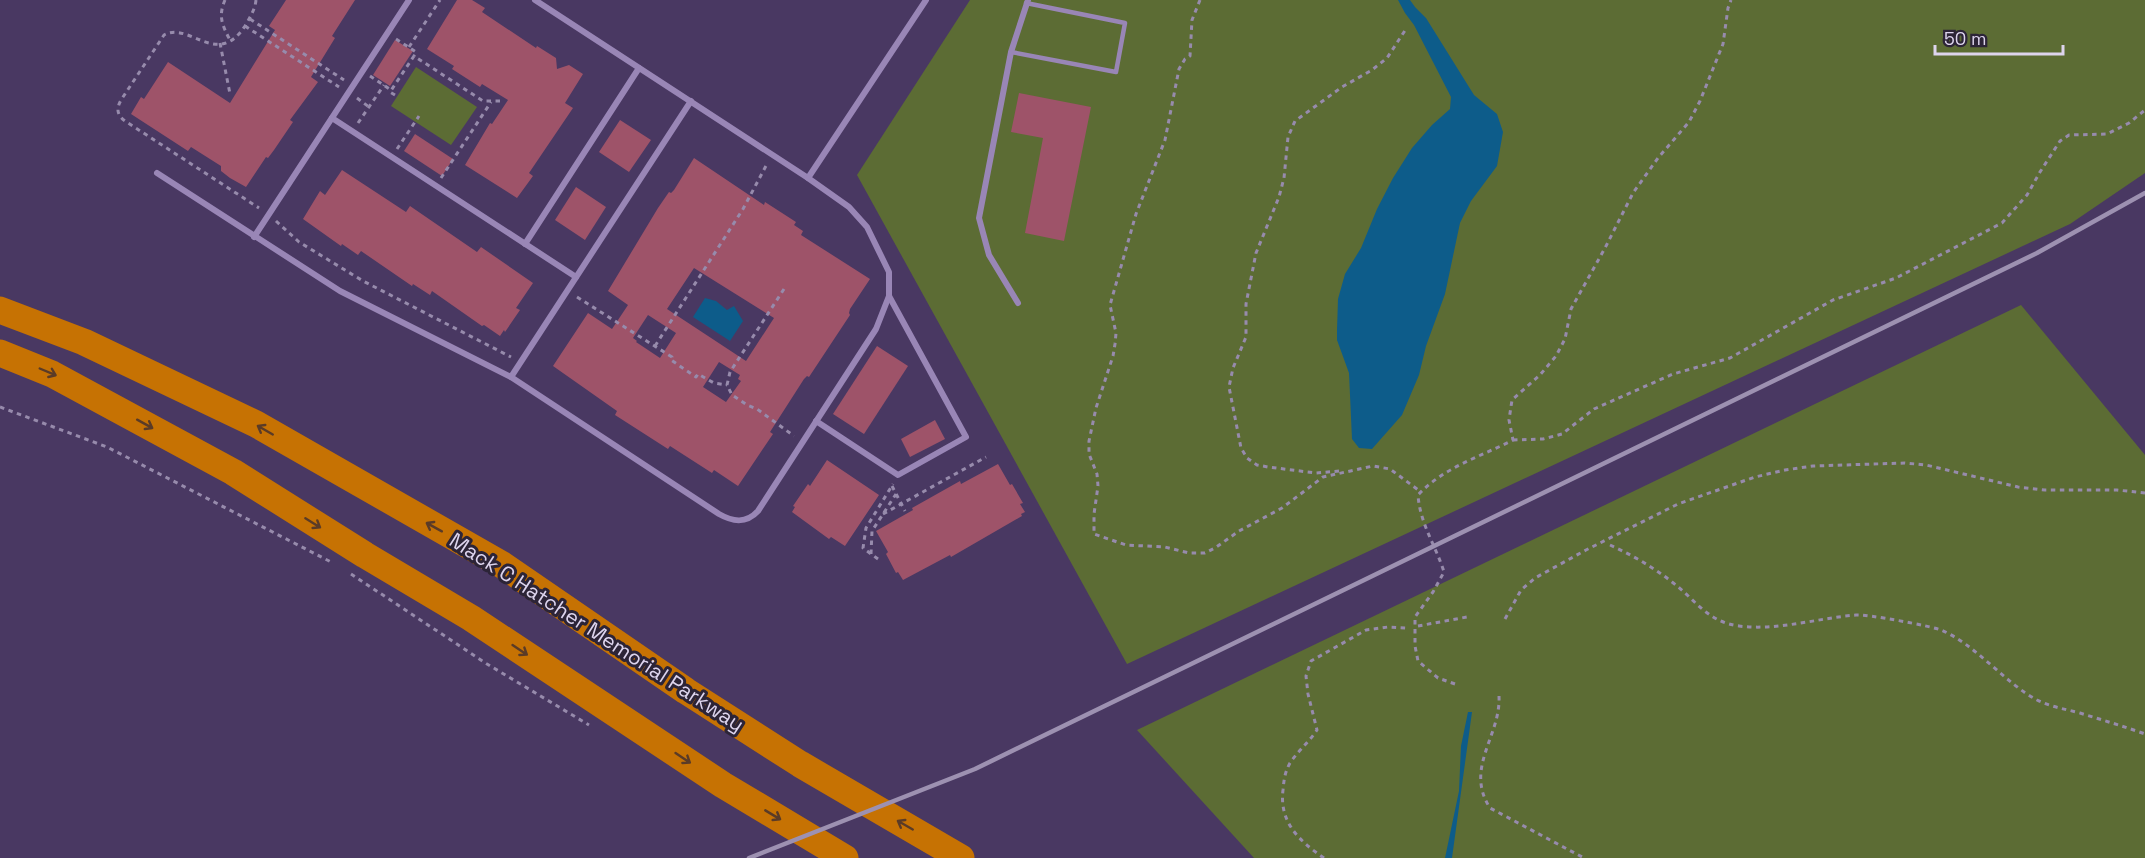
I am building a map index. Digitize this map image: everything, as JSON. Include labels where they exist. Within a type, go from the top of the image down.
[{"type":"highway","name":"Mack C Hatcher Memorial Parkway","points":[[0,310],[84,342],[256,424],[501,564],[668,679],[800,764],[959,856]]},
{"type":"highway","points":[[0,353],[52,374],[233,472],[471,618],[723,785],[845,858]]},
{"type":"street","points":[[254,237],[409,0]]},
{"type":"street","points":[[157,173],[254,237],[358,301],[511,377],[719,514],[735,521],[749,519],[758,511],[883,317],[890,297],[890,272],[867,226],[849,207],[772,154],[535,0]]},
{"type":"street","points":[[808,178],[926,0]]},
{"type":"street","points":[[1018,303],[989,255],[979,218],[1011,52],[1027,1]]},
{"type":"street","points":[[525,244],[639,68]]},
{"type":"street","points":[[511,377],[691,101]]},
{"type":"street","points":[[332,118],[576,277]]},
{"type":"street","points":[[816,421],[898,475],[966,437],[890,297]]},
{"type":"lane","points":[[1011,52],[1116,72],[1125,23],[1027,1]]},
{"type":"path","points":[[225,0],[220,21],[230,40]]},
{"type":"path","points":[[409,47],[440,0]]},
{"type":"path","points":[[1200,0],[1192,20],[1190,56],[1185,59],[1179,69],[1165,140],[1136,214],[1110,305],[1116,333],[1113,357],[1096,408],[1089,441],[1089,454],[1097,474],[1098,486],[1093,521],[1094,534],[1126,545],[1165,547],[1189,553],[1205,553],[1239,531],[1282,508],[1323,477],[1373,466],[1390,470],[1421,492]]},
{"type":"path","points":[[1513,440],[1509,420],[1512,400],[1540,375],[1556,356],[1565,339],[1571,309],[1633,193],[1658,158],[1689,122],[1723,44],[1731,0]]},
{"type":"path","points":[[250,19],[353,86]]},
{"type":"path","points":[[245,26],[369,106]]},
{"type":"path","points":[[1349,470],[1316,472],[1268,467],[1252,462],[1241,448],[1229,387],[1233,368],[1246,337],[1246,304],[1256,253],[1279,197],[1284,178],[1288,137],[1295,121],[1387,58],[1406,29]]},
{"type":"path","points":[[387,33],[416,52],[391,90]]},
{"type":"path","points":[[220,43],[230,94]]},
{"type":"path","points":[[291,55],[295,49]]},
{"type":"path","points":[[414,56],[483,101],[500,101]]},
{"type":"path","points":[[362,71],[395,95]]},
{"type":"path","points":[[353,131],[384,85]]},
{"type":"path","points":[[436,186],[491,102]]},
{"type":"path","points":[[1455,684],[1438,678],[1418,661],[1414,646],[1414,617],[1444,573],[1437,550],[1422,522],[1418,495],[1421,492],[1462,462],[1488,453],[1513,440],[1544,440],[1562,434],[1594,409],[1673,374],[1730,358],[1833,300],[1859,289],[1896,278],[2001,224],[2027,195],[2060,141],[2068,135],[2107,134],[2129,123],[2145,110]]},
{"type":"path","points":[[392,157],[419,116]]},
{"type":"path","points":[[655,346],[750,198],[772,154]]},
{"type":"path","points":[[784,289],[730,372],[726,385],[736,399],[757,409],[803,442]]},
{"type":"path","points":[[567,290],[672,357],[670,360],[696,377],[698,374],[714,383],[726,385]]},
{"type":"path","points":[[0,407],[107,447],[336,564]]},
{"type":"path","points":[[883,514],[986,457]]},
{"type":"path","points":[[1504,619],[1521,590],[1535,578],[1578,554],[1678,504],[1755,477],[1785,470],[1814,466],[1905,463],[1926,465],[2018,487],[2145,493]]},
{"type":"path","points":[[878,559],[863,548],[864,532],[898,475]]},
{"type":"path","points":[[892,486],[905,511]]},
{"type":"path","points":[[871,554],[872,531],[896,494]]},
{"type":"path","points":[[1610,545],[1674,583],[1704,612],[1724,623],[1740,626],[1768,626],[1858,615],[1941,630],[1970,648],[2035,699],[2057,708],[2145,734]]},
{"type":"path","points":[[345,570],[487,664],[599,730]]},
{"type":"path","points":[[1418,626],[1467,617]]},
{"type":"path","points":[[1324,858],[1304,844],[1290,828],[1281,802],[1284,774],[1291,761],[1317,730],[1306,676],[1311,661],[1365,630],[1388,627],[1407,628]]},
{"type":"path","points":[[1499,696],[1500,706],[1482,759],[1480,781],[1483,798],[1490,808],[1584,858]]},
{"type":"green space","points":[[970,0],[2145,0],[2145,173],[2070,224],[1127,664],[857,175]]},
{"type":"green space","points":[[416,67],[477,107],[451,145],[391,106]]},
{"type":"green space","points":[[2021,305],[2145,455],[2145,858],[1254,858],[1137,730]]},
{"type":"water","points":[[1398,0],[1410,0],[1426,18],[1474,95],[1497,114],[1503,132],[1497,166],[1471,201],[1460,223],[1445,294],[1426,346],[1419,375],[1402,415],[1372,449],[1359,448],[1352,439],[1349,373],[1337,340],[1338,299],[1345,274],[1361,248],[1393,178],[1412,148],[1450,109],[1451,97],[1414,25]]},
{"type":"water","points":[[705,298],[716,301],[727,310],[734,306],[743,321],[730,341],[693,317]]},
{"type":"water","points":[[1468,712],[1472,712],[1452,858],[1445,858],[1459,791],[1461,746]]},
{"type":"building","points":[[286,0],[355,0],[332,36],[335,38],[311,77],[318,82],[290,120],[293,122],[274,150],[268,158],[266,157],[246,187],[221,171],[221,166],[191,147],[188,151],[131,114],[141,97],[144,99],[168,62],[230,103],[275,30],[269,26]]},
{"type":"building","points":[[457,0],[472,0],[485,8],[482,12],[536,48],[537,46],[556,58],[557,69],[569,65],[583,74],[565,103],[573,108],[529,173],[533,176],[517,198],[465,165],[490,123],[492,124],[508,100],[482,84],[480,87],[452,69],[454,66],[427,49]]},
{"type":"building","points":[[395,40],[413,51],[390,86],[373,75]]},
{"type":"building","points":[[1019,93],[1091,107],[1064,241],[1025,233],[1043,138],[1011,132]]},
{"type":"building","points":[[620,120],[651,140],[629,172],[599,152]]},
{"type":"building","points":[[415,134],[453,159],[442,176],[404,151]]},
{"type":"building","points":[[694,158],[764,205],[765,202],[796,222],[794,225],[803,231],[801,235],[870,279],[850,309],[850,315],[809,377],[804,379],[770,432],[773,434],[738,486],[714,470],[712,473],[670,446],[668,449],[615,415],[617,411],[553,366],[588,313],[612,329],[628,305],[608,291],[658,208],[669,192],[674,190]],"holes":[[[694,268],[774,318],[746,361],[667,309]],[[648,315],[676,333],[660,358],[633,338]],[[719,362],[740,375],[738,379],[741,381],[726,402],[703,387]]]},
{"type":"building","points":[[342,170],[406,212],[410,206],[477,252],[481,247],[533,283],[516,308],[520,310],[505,332],[504,330],[500,336],[484,325],[482,326],[432,291],[430,295],[413,284],[412,286],[361,251],[358,255],[342,244],[341,246],[303,219],[320,191],[325,195]]},
{"type":"building","points":[[576,187],[606,207],[585,240],[555,220]]},
{"type":"building","points":[[877,346],[908,366],[864,434],[833,414]]},
{"type":"building","points":[[935,420],[945,439],[910,457],[901,439]]},
{"type":"building","points":[[827,460],[879,495],[845,546],[831,537],[829,539],[792,512],[795,507],[793,506]]},
{"type":"building","points":[[998,464],[1023,503],[1020,504],[1025,512],[1021,514],[1022,516],[951,557],[950,555],[903,580],[898,572],[896,573],[886,554],[888,552],[876,531],[960,481],[961,484]]},
{"type":"railway","points":[[749,858],[975,769],[2037,253],[2145,193]]}]
